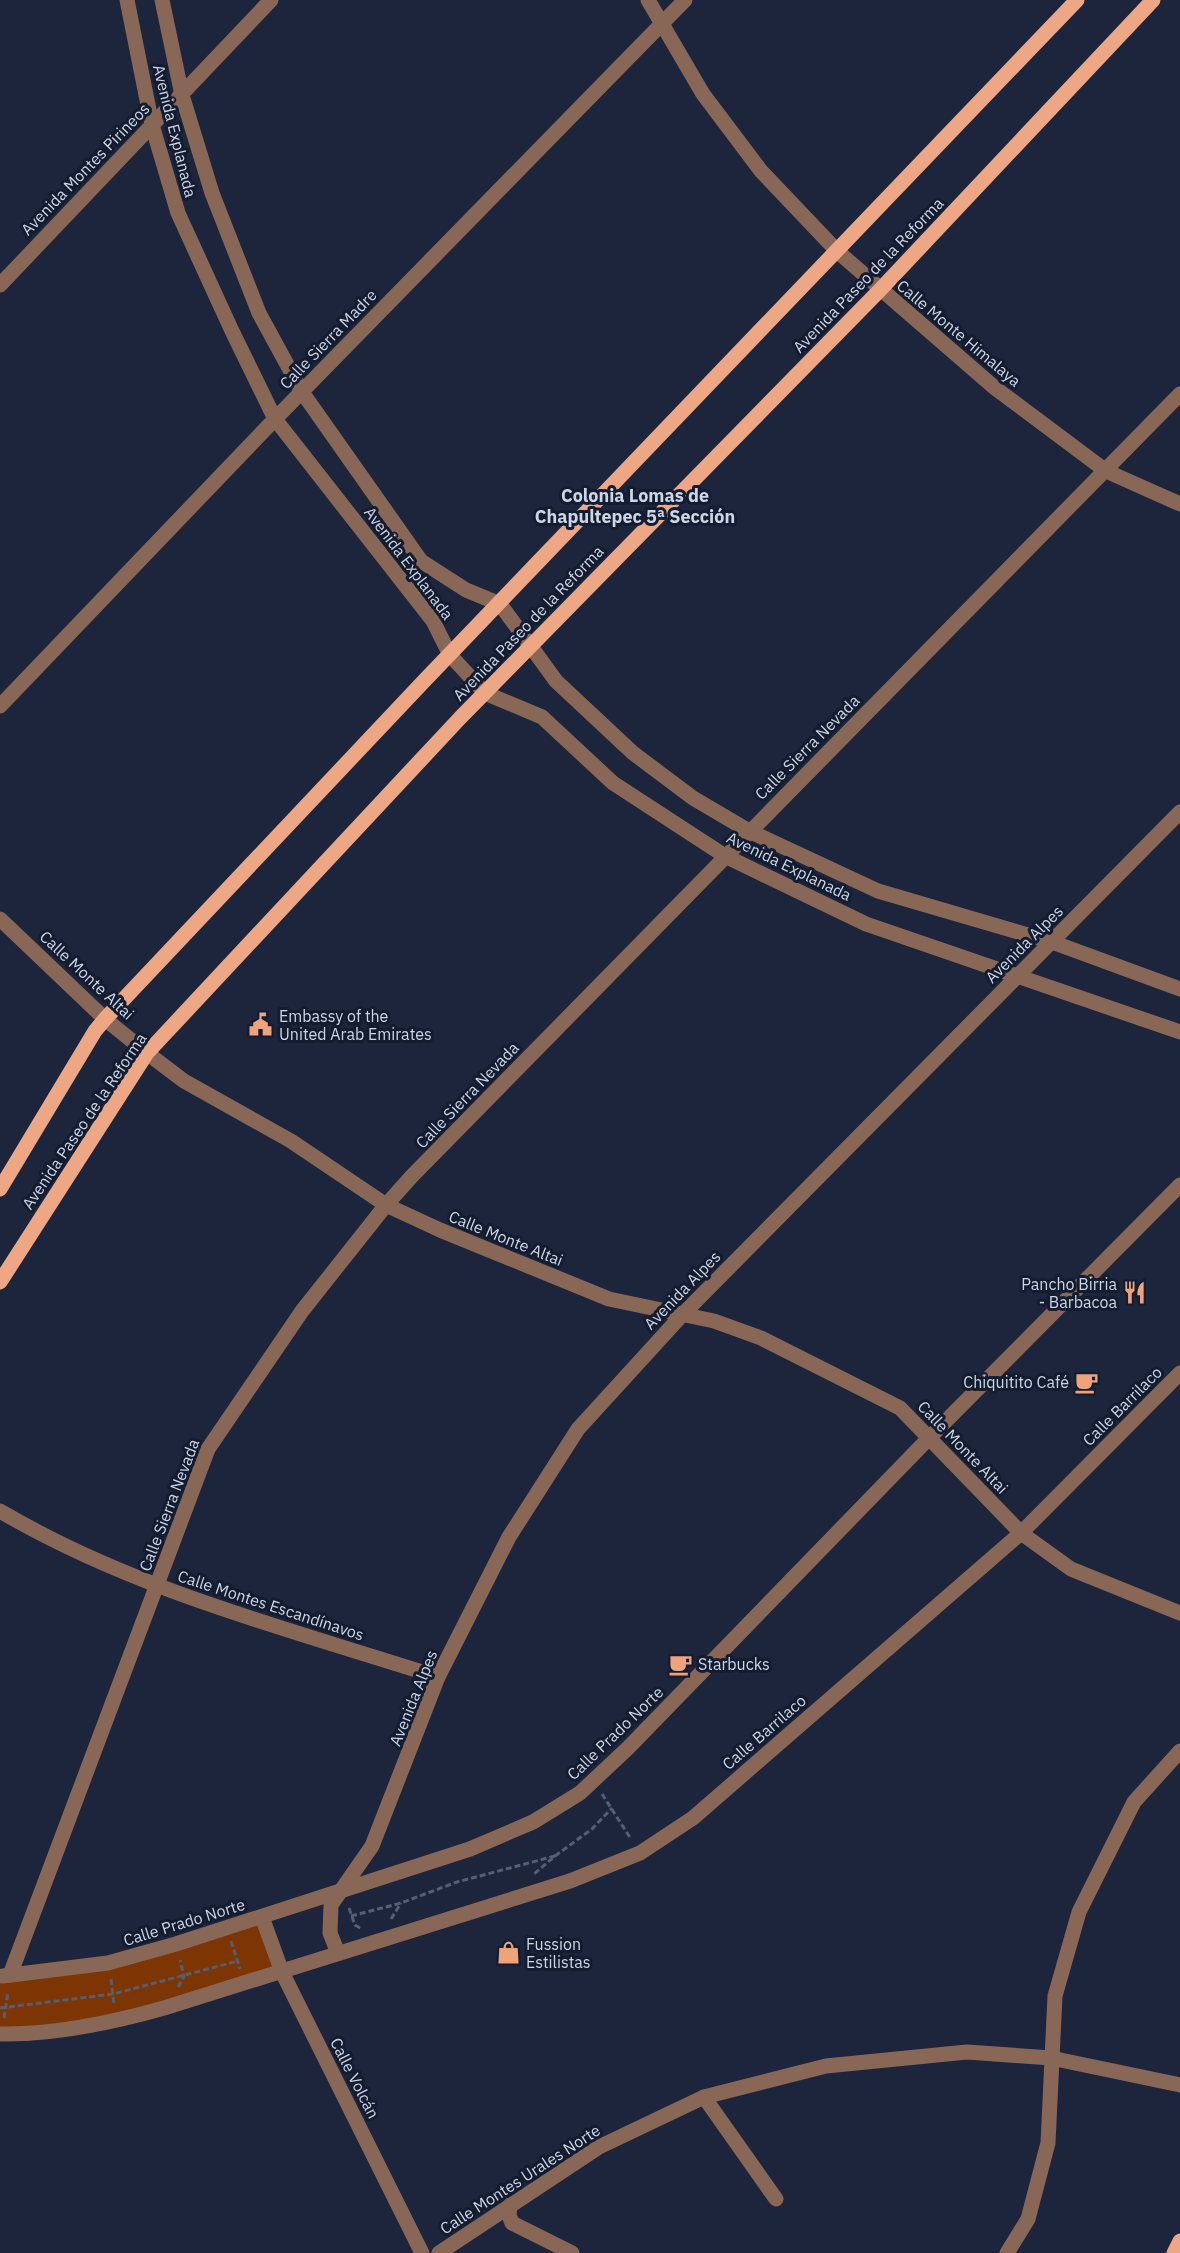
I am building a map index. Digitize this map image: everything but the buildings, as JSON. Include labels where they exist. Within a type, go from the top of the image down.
[{"type":"main road","name":"Avenida Paseo de la Reforma","points":[[0,1189],[94,1031],[450,655],[1077,0]]},
{"type":"main road","name":"Avenida Paseo de la Reforma","points":[[0,1282],[147,1053],[485,693],[879,291],[1153,0]]},
{"type":"main road","points":[[1174,2253],[1180,2241]]},
{"type":"street","name":"Avenida Explanada","points":[[127,0],[152,125],[178,213],[275,419],[433,621],[450,655],[485,693],[542,717],[614,783],[666,820],[725,856],[866,924],[1180,1032]]},
{"type":"street","name":"Avenida Explanada","points":[[162,0],[182,95],[212,193],[259,313],[302,392],[421,561],[466,591],[500,604],[556,681],[633,753],[693,798],[749,831],[879,891],[1052,942],[1180,989]]},
{"type":"street","name":"Avenida Montes Pirineos","points":[[0,285],[271,0]]},
{"type":"street","name":"Calle Monte Himalaya","points":[[648,0],[704,94],[761,171],[837,251],[879,291],[995,388],[1106,471],[1180,504]]},
{"type":"street","name":"Calle Sierra Madre","points":[[0,706],[275,419],[685,0]]},
{"type":"street","name":"Calle Sierra Nevada","points":[[5,1976],[208,1449],[302,1311],[386,1205],[749,831],[1180,394]]},
{"type":"street","name":"Avenida Alpes","points":[[338,1953],[330,1933],[331,1905],[347,1893],[372,1846],[438,1677],[509,1537],[578,1430],[682,1315],[1180,812]]},
{"type":"street","name":"Calle Monte Altai","points":[[0,919],[105,1019],[184,1081],[291,1141],[386,1205],[440,1230],[609,1299],[714,1321],[761,1338],[900,1408],[1021,1533],[1071,1569],[1180,1613]]},
{"type":"street","name":"Calle Prado Norte","points":[[5,1976],[108,1963],[347,1893],[470,1849],[533,1822],[580,1793],[628,1748],[930,1437],[1180,1185]]},
{"type":"street","name":"Calle Barrilaco","points":[[282,1972],[570,1881],[640,1853],[693,1818],[1021,1533],[1180,1373]]},
{"type":"street","name":"Calle Montes Escandínavos","points":[[0,1511],[39,1534],[156,1587],[438,1677]]},
{"type":"street","points":[[1007,2253],[1028,2219],[1048,2143],[1055,1996],[1079,1912],[1134,1803],[1180,1751]]},
{"type":"street","name":"Calle Volcán","points":[[262,1917],[282,1972],[422,2253]]},
{"type":"street","points":[[0,2034],[24,2035],[115,2022],[245,1985],[282,1972]]},
{"type":"street","name":"Calle Montes Urales Norte","points":[[439,2253],[599,2147],[704,2097],[826,2066],[967,2052],[1051,2058],[1180,2085]]},
{"type":"street","points":[[704,2097],[776,2199]]},
{"type":"street","points":[[510,2205],[509,2215],[512,2223],[572,2253]]},
{"type":"path","points":[[593,1781],[640,1853]]},
{"type":"path","points":[[510,1899],[527,1880],[592,1829],[612,1808]]},
{"type":"path","points":[[351,1916],[401,1903],[458,1882],[555,1856]]},
{"type":"path","points":[[347,1893],[355,1925],[365,1930]]},
{"type":"path","points":[[396,1935],[387,1927],[401,1903]]},
{"type":"path","points":[[227,1929],[245,1985]]},
{"type":"path","points":[[164,2008],[184,1977],[176,1944]]},
{"type":"path","points":[[0,2008],[113,1994],[238,1961]]},
{"type":"path","points":[[108,1963],[115,2022]]},
{"type":"path","points":[[0,2034],[6,2009],[5,1976]]},
{"type":"shaded area","points":[[262,1917],[282,1972],[115,2022],[0,2034],[0,1976],[108,1963]]},
{"type":"place","name":"Embassy of the United Arab Emirates","points":[[261,1025]]},
{"type":"place","name":"Pancho Birria - Barbacoa","points":[[1135,1293]]},
{"type":"place","name":"Chiquitito Café","points":[[1087,1382]]},
{"type":"place","name":"Starbucks","points":[[680,1664]]},
{"type":"place","name":"Fussion Estilistas","points":[[508,1953]]},
{"type":"district","name":"Colonia Lomas de Chapultepec 5ª Sección","points":[[635,505]]}]
